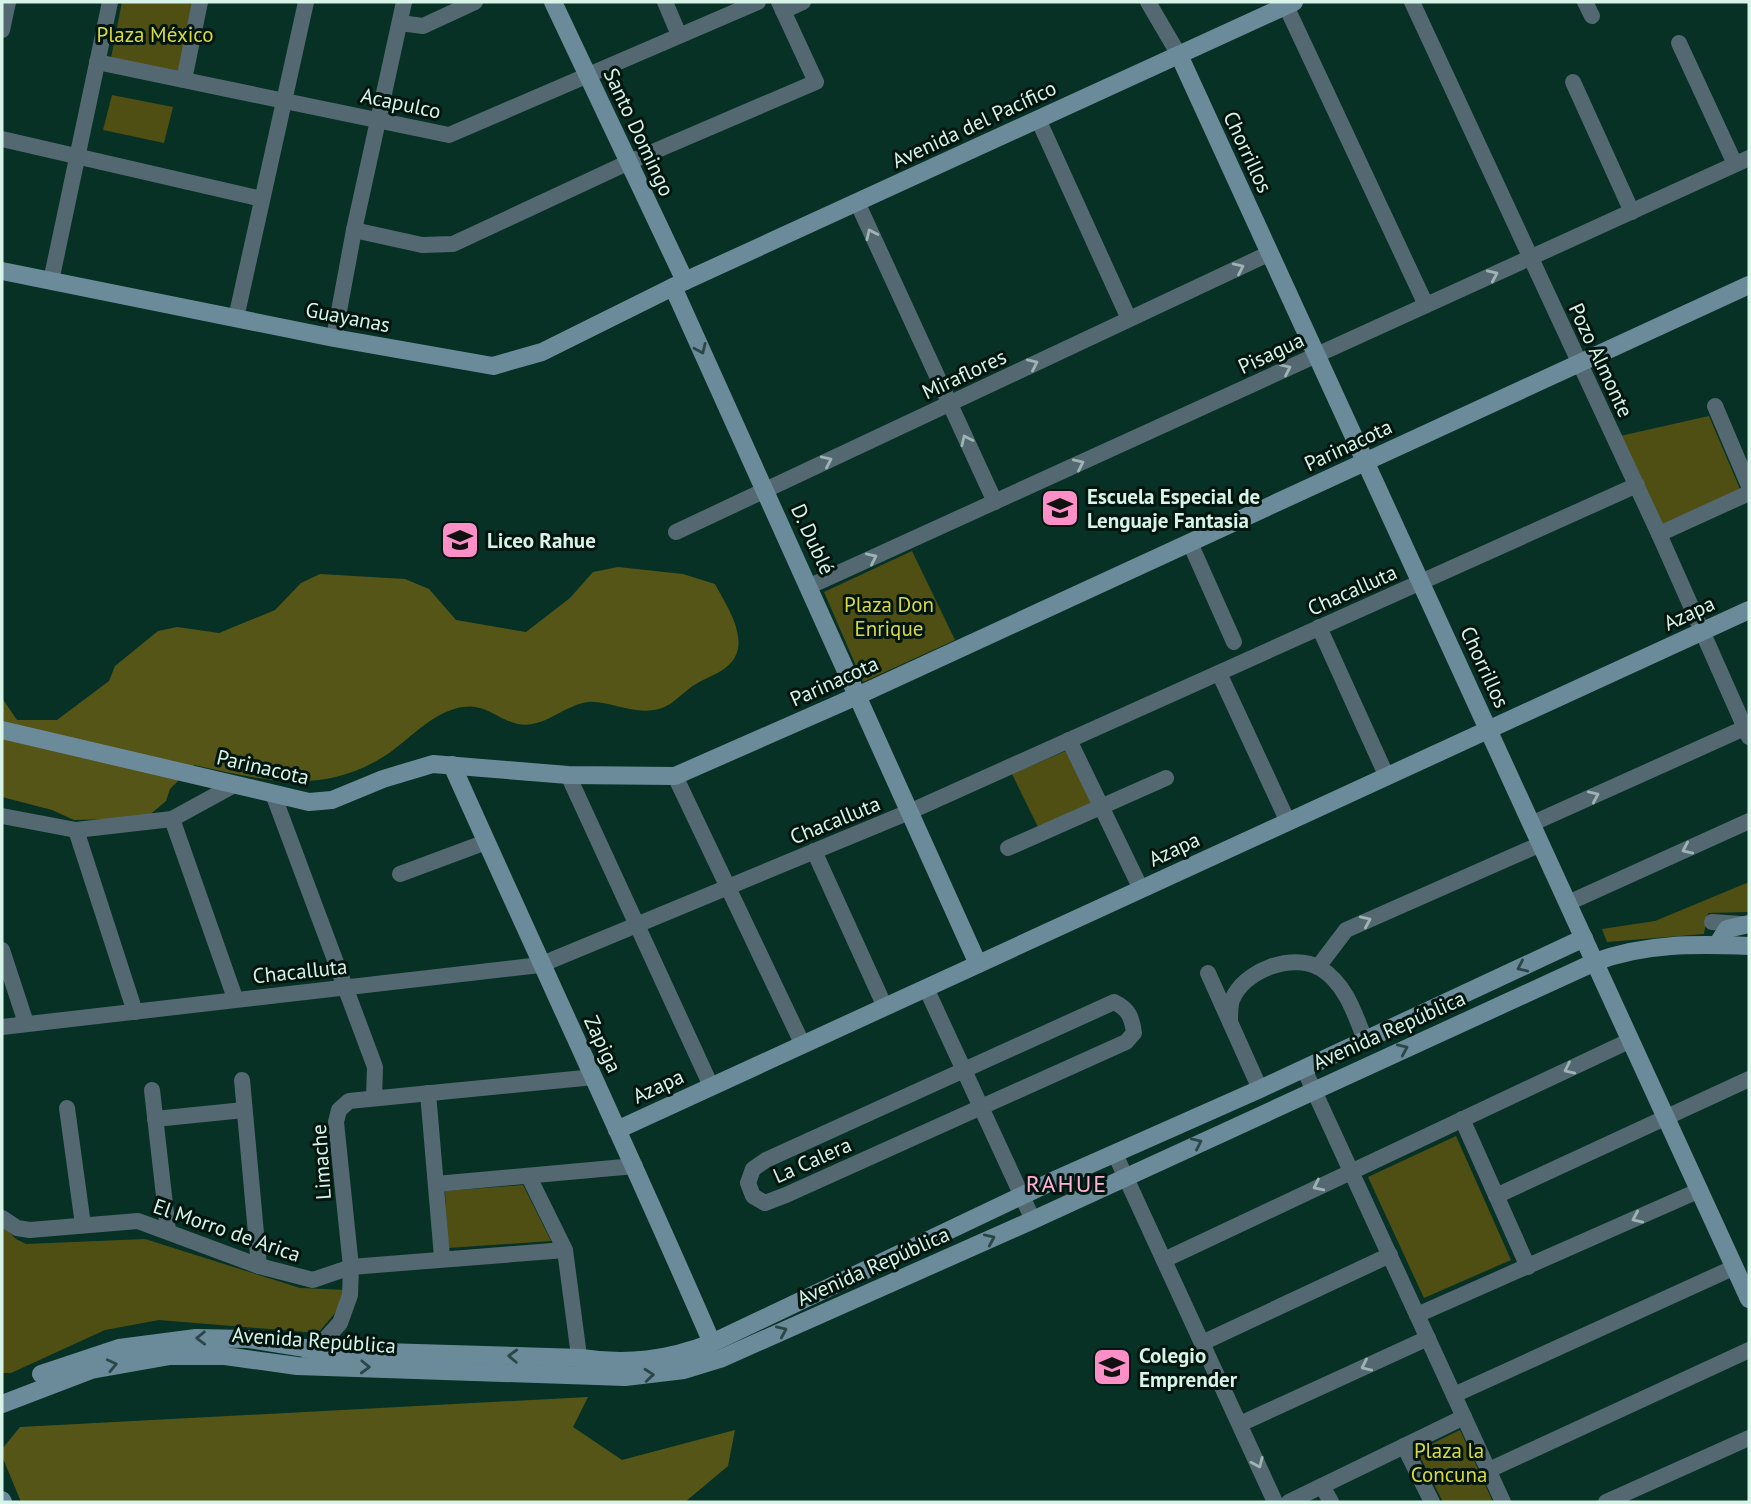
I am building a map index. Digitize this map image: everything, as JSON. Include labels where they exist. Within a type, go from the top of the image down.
[{"type":"street","points":[[2,30],[8,2]]},
{"type":"street","points":[[51,281],[110,2]]},
{"type":"street","points":[[184,80],[200,2]]},
{"type":"street","points":[[236,318],[306,2]]},
{"type":"street","points":[[334,338],[354,230],[404,2]]},
{"type":"street","points":[[400,23],[423,26],[475,2]]},
{"type":"street","name":"Santo Domingo","points":[[553,2],[679,284]]},
{"type":"street","points":[[665,2],[679,35]]},
{"type":"street","name":"Acapulco","points":[[97,62],[449,135],[758,2]]},
{"type":"street","points":[[354,230],[422,245],[453,244],[627,163],[816,82],[781,6],[803,2]]},
{"type":"street","points":[[1148,2],[1179,55]]},
{"type":"street","name":"Pozo Almonte","points":[[1412,2],[1660,534],[1748,730]]},
{"type":"street","points":[[1290,4],[1426,305]]},
{"type":"street","name":"Avenida del Pacífico","points":[[679,284],[1290,4]]},
{"type":"street","points":[[1679,43],[1742,161]]},
{"type":"street","name":"Chorrillos","points":[[1179,55],[1749,1299]]},
{"type":"street","points":[[1573,82],[1632,212]]},
{"type":"street","points":[[1038,119],[1129,319]]},
{"type":"street","points":[[2,139],[261,199]]},
{"type":"street","name":"Pisagua","points":[[810,586],[1742,161]]},
{"type":"street","points":[[857,202],[995,502]]},
{"type":"street","name":"Miraflores","points":[[676,532],[1269,253]]},
{"type":"street","name":"Guayanas","points":[[2,271],[334,338],[493,366],[542,352],[679,284]]},
{"type":"street","name":"D. Dublé","points":[[679,284],[765,490],[978,964]]},
{"type":"street","name":"Parinacota","points":[[2,730],[236,784],[296,802],[332,800],[383,779],[433,764],[568,775],[675,776],[857,696],[1749,285]]},
{"type":"street","points":[[1715,406],[1749,486]]},
{"type":"street","name":"Chacalluta","points":[[2,1027],[235,998],[540,965],[909,812],[1637,485]]},
{"type":"street","points":[[1660,534],[1749,493]]},
{"type":"street","points":[[1190,543],[1234,642]]},
{"type":"street","name":"Azapa","points":[[617,1130],[1749,610]]},
{"type":"street","points":[[1319,627],[1387,776]]},
{"type":"street","points":[[1219,673],[1289,822]]},
{"type":"street","points":[[1531,824],[1748,730]]},
{"type":"street","points":[[1069,740],[1141,889]]},
{"type":"street","name":"Zapiga","points":[[452,765],[540,965],[635,1166],[712,1343]]},
{"type":"street","points":[[568,775],[712,1086]]},
{"type":"street","points":[[675,776],[802,1043]]},
{"type":"street","points":[[1008,848],[1166,778]]},
{"type":"street","points":[[2,816],[76,830],[172,819],[236,784]]},
{"type":"street","points":[[273,794],[374,1067],[374,1098]]},
{"type":"street","points":[[172,819],[235,998]]},
{"type":"street","points":[[1568,903],[1749,821]]},
{"type":"street","points":[[76,830],[135,1012]]},
{"type":"street","points":[[400,874],[486,842]]},
{"type":"street","points":[[1318,967],[1346,930],[1541,844]]},
{"type":"street","points":[[814,851],[885,1007]]},
{"type":"street","points":[[1712,922],[1746,924]]},
{"type":"street","points":[[1717,944],[1727,929],[1746,924]]},
{"type":"street","name":"Avenida República","points":[[6,1398],[91,1370],[144,1359],[225,1356],[297,1366],[581,1366],[646,1361],[680,1354],[712,1343],[1022,1196],[1260,1090],[1584,938]]},
{"type":"street","name":"Avenida República","points":[[6,1398],[96,1354],[169,1339],[249,1339],[317,1350],[581,1366],[646,1376],[702,1365],[1033,1220],[1595,962],[1622,952],[1653,946],[1749,946]]},
{"type":"street","points":[[2,950],[26,1023]]},
{"type":"street","points":[[1230,1022],[1232,1000],[1247,980],[1265,969],[1283,963],[1318,967],[1337,983],[1348,997],[1366,1040]]},
{"type":"street","points":[[1208,973],[1260,1090]]},
{"type":"street","points":[[926,988],[1033,1220]]},
{"type":"street","name":"La Calera","points":[[1114,1002],[1124,1006],[1132,1018],[1134,1033],[1126,1042],[981,1108],[765,1203],[753,1196],[748,1183],[753,1169],[766,1160],[1114,1002]]},
{"type":"street","points":[[1164,1260],[1631,1040]]},
{"type":"street","points":[[1304,1069],[1503,1502]]},
{"type":"street","name":"Limache","points":[[297,1366],[317,1350],[340,1323],[350,1294],[351,1266],[336,1122],[339,1110],[349,1101],[594,1077]]},
{"type":"street","points":[[1496,1196],[1749,1079]]},
{"type":"street","points":[[242,1080],[259,1266]]},
{"type":"street","points":[[152,1090],[168,1230]]},
{"type":"street","points":[[428,1093],[442,1257]]},
{"type":"street","points":[[67,1108],[83,1225]]},
{"type":"street","points":[[155,1119],[244,1110]]},
{"type":"street","points":[[1462,1119],[1528,1267]]},
{"type":"street","points":[[1115,1154],[1275,1502]]},
{"type":"street","points":[[436,1184],[635,1166]]},
{"type":"street","points":[[529,1177],[565,1250],[581,1366]]},
{"type":"street","points":[[1417,1315],[1700,1191]]},
{"type":"street","name":"El Morro de Arica","points":[[2,1218],[24,1229],[138,1221],[259,1266],[313,1280],[351,1266],[442,1257],[565,1250]]},
{"type":"street","points":[[1202,1343],[1390,1255]]},
{"type":"street","points":[[1454,1395],[1735,1267]]},
{"type":"street","points":[[1240,1424],[1428,1338]]},
{"type":"street","points":[[1489,1471],[1749,1350]]},
{"type":"street","points":[[2,1411],[6,1398]]},
{"type":"street","points":[[1289,1502],[1464,1417]]},
{"type":"street","points":[[1606,1502],[1749,1438]]},
{"type":"street","points":[[1404,1447],[1432,1502]]},
{"type":"street","points":[[1322,1486],[1331,1502]]},
{"type":"green space","name":"Plaza México","points":[[122,2],[193,2],[180,72],[111,58]]},
{"type":"green space","points":[[112,95],[173,107],[164,143],[103,130]]},
{"type":"green space","points":[[1709,416],[1740,489],[1662,524],[1620,436]]},
{"type":"green space","name":"Plaza Don Enrique","points":[[912,551],[955,640],[863,682],[824,592]]},
{"type":"green space","points":[[1068,750],[1094,805],[1039,829],[1012,774]]},
{"type":"green space","points":[[1749,882],[1749,912],[1708,913],[1704,934],[1607,942],[1602,929],[1655,921]]},
{"type":"green space","points":[[1456,1136],[1511,1260],[1424,1298],[1368,1177]]},
{"type":"green space","points":[[523,1185],[551,1241],[448,1248],[445,1191]]},
{"type":"green space","points":[[2,1225],[16,1239],[26,1244],[145,1239],[300,1288],[347,1290],[335,1313],[318,1333],[159,1320],[105,1330],[11,1373],[2,1373]]},
{"type":"green space","name":"Plaza la Concuna","points":[[1460,1430],[1493,1502],[1443,1502],[1417,1451]]},
{"type":"shaded area","points":[[618,567],[683,574],[715,584],[736,627],[738,650],[733,660],[724,669],[692,687],[671,703],[652,710],[633,710],[588,702],[527,725],[511,722],[478,707],[453,709],[434,718],[392,751],[368,765],[344,775],[320,780],[271,780],[194,765],[170,789],[166,801],[146,818],[74,820],[52,810],[2,797],[2,698],[17,720],[57,720],[109,681],[115,666],[158,631],[177,627],[219,633],[275,610],[301,583],[320,574],[405,579],[429,589],[456,620],[526,632],[570,598],[593,572]]},
{"type":"shaded area","points":[[588,1397],[573,1427],[622,1460],[735,1430],[728,1466],[685,1502],[21,1502],[2,1456],[2,1449],[20,1427]]},
{"type":"place","name":"Escuela Especial de Lenguaje Fantasia","points":[[1060,508]]},
{"type":"place","name":"Liceo Rahue","points":[[460,540]]},
{"type":"place","name":"Colegio Emprender","points":[[1112,1367]]},
{"type":"district","name":"RAHUE","points":[[1067,1183]]}]
